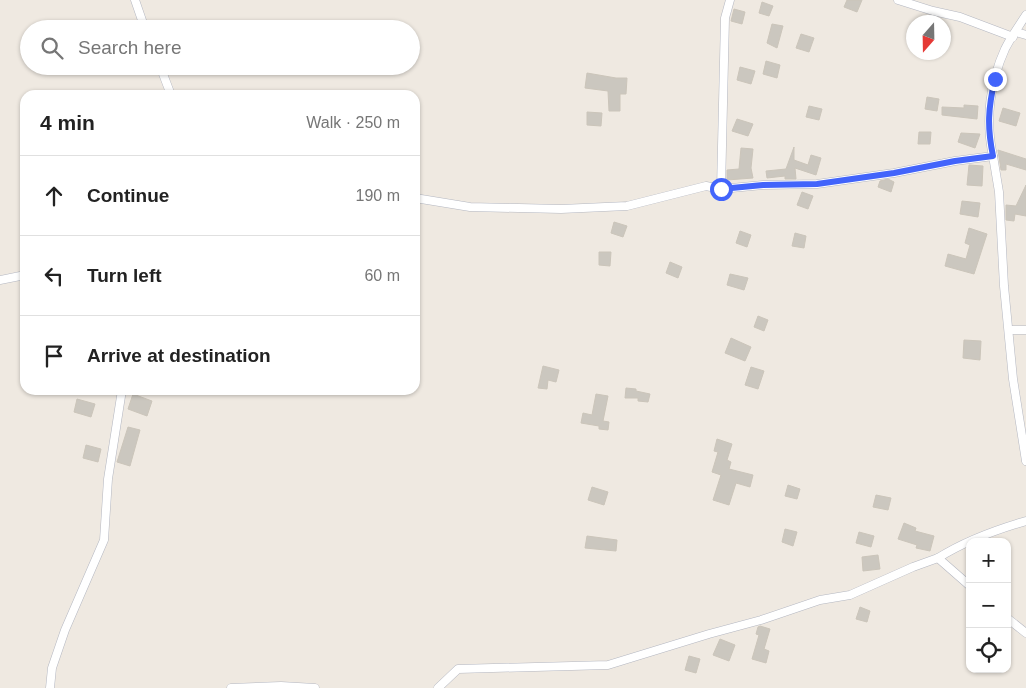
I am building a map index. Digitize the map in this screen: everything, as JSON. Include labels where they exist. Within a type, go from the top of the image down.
[{"type":"street","points":[[135,0],[143,20]]},
{"type":"street","points":[[721,189],[725,18],[730,0]]},
{"type":"street","points":[[898,0],[1014,34],[1026,35]]},
{"type":"street","points":[[1026,15],[1005,48],[989,106],[989,137],[999,192],[1004,286],[1013,379],[1026,461]]},
{"type":"street","points":[[163,75],[169,90]]},
{"type":"street","points":[[420,199],[470,207],[561,209],[627,206],[706,186],[721,189],[763,185],[817,184],[993,156]]},
{"type":"street","points":[[0,280],[20,276]]},
{"type":"street","points":[[1009,330],[1026,330]]},
{"type":"street","points":[[50,688],[52,668],[65,630],[104,540],[108,480],[121,395]]},
{"type":"street","points":[[438,688],[458,669],[608,665],[761,620],[820,600],[850,596],[913,567],[938,558],[952,549],[998,529],[1026,521]]},
{"type":"street","points":[[938,558],[967,583]]},
{"type":"street","points":[[1011,621],[1026,633]]},
{"type":"street","points":[[231,688],[281,686],[315,688]]},
{"type":"building","points":[[847,0],[862,0],[857,12],[844,7]]},
{"type":"building","points":[[762,2],[773,6],[769,16],[759,13]]},
{"type":"building","points":[[734,9],[745,12],[742,24],[731,21]]},
{"type":"building","points":[[772,24],[783,26],[777,48],[767,43]]},
{"type":"building","points":[[801,34],[814,38],[809,52],[796,48]]},
{"type":"building","points":[[766,61],[780,65],[777,78],[763,74]]},
{"type":"building","points":[[740,67],[755,71],[751,84],[737,80]]},
{"type":"building","points":[[587,73],[627,78],[626,94],[620,94],[620,111],[609,111],[608,91],[585,88]]},
{"type":"building","points":[[927,97],[939,99],[937,111],[925,109]]},
{"type":"building","points":[[964,105],[978,106],[977,119],[942,115],[942,107],[964,108]]},
{"type":"building","points":[[809,106],[822,109],[819,120],[806,117]]},
{"type":"building","points":[[1003,108],[1020,113],[1016,126],[999,121]]},
{"type":"building","points":[[587,112],[602,113],[601,126],[587,125]]},
{"type":"building","points":[[737,119],[753,124],[748,136],[732,131]]},
{"type":"building","points":[[919,132],[931,132],[930,144],[918,144]]},
{"type":"building","points":[[961,133],[980,134],[975,148],[958,142]]},
{"type":"building","points":[[794,147],[794,160],[808,165],[811,155],[821,158],[816,175],[795,168],[796,179],[785,179],[785,176],[767,178],[766,171],[786,169]]},
{"type":"building","points":[[741,148],[753,149],[751,168],[753,178],[727,180],[727,170],[739,169]]},
{"type":"building","points":[[998,150],[1026,159],[1026,170],[1006,164],[1006,170],[1001,170]]},
{"type":"building","points":[[969,165],[983,166],[982,186],[967,185]]},
{"type":"building","points":[[888,179],[894,182],[891,192],[878,187],[880,181]]},
{"type":"building","points":[[1026,185],[1026,216],[1015,214],[1014,221],[1006,220],[1006,205],[1016,206]]},
{"type":"building","points":[[802,192],[813,196],[808,209],[797,205]]},
{"type":"building","points":[[962,201],[980,203],[978,217],[960,214]]},
{"type":"building","points":[[614,222],[627,226],[623,237],[611,233]]},
{"type":"building","points":[[969,228],[987,234],[974,274],[945,266],[948,254],[966,259],[970,245],[965,243]]},
{"type":"building","points":[[740,231],[751,235],[747,247],[736,243]]},
{"type":"building","points":[[795,233],[806,236],[804,248],[792,246]]},
{"type":"building","points":[[599,252],[611,252],[610,266],[599,265]]},
{"type":"building","points":[[670,262],[682,267],[678,278],[666,273]]},
{"type":"building","points":[[730,274],[748,278],[744,290],[727,285]]},
{"type":"building","points":[[758,316],[768,320],[764,331],[754,327]]},
{"type":"building","points":[[731,338],[751,347],[745,361],[725,353]]},
{"type":"building","points":[[964,340],[981,341],[980,360],[963,358]]},
{"type":"building","points":[[543,366],[559,370],[556,382],[548,380],[547,389],[538,388]]},
{"type":"building","points":[[751,367],[764,371],[758,389],[745,385]]},
{"type":"building","points":[[626,388],[650,394],[648,402],[638,401],[638,398],[625,398]]},
{"type":"building","points":[[596,394],[608,396],[603,421],[609,422],[608,430],[599,429],[599,426],[581,423],[583,413],[592,415]]},
{"type":"building","points":[[133,395],[152,401],[147,416],[128,409]]},
{"type":"building","points":[[77,399],[95,404],[91,417],[74,412]]},
{"type":"building","points":[[128,427],[140,430],[130,466],[117,462]]},
{"type":"building","points":[[717,439],[732,444],[727,460],[731,462],[729,469],[753,475],[750,487],[736,483],[729,505],[713,500],[721,475],[712,472],[718,452],[714,451]]},
{"type":"building","points":[[86,445],[101,449],[98,462],[83,458]]},
{"type":"building","points":[[788,485],[800,489],[797,499],[785,496]]},
{"type":"building","points":[[592,487],[608,492],[604,505],[588,500]]},
{"type":"building","points":[[876,495],[891,498],[888,510],[873,507]]},
{"type":"building","points":[[904,523],[916,528],[915,531],[934,536],[930,551],[916,548],[917,545],[898,539]]},
{"type":"building","points":[[785,529],[797,532],[793,546],[782,542]]},
{"type":"building","points":[[859,532],[874,536],[871,547],[856,543]]},
{"type":"building","points":[[587,536],[617,540],[616,551],[585,548]]},
{"type":"building","points":[[878,555],[880,569],[863,571],[862,557]]},
{"type":"building","points":[[860,607],[870,611],[867,622],[856,619]]},
{"type":"building","points":[[760,626],[770,629],[764,649],[769,651],[766,663],[752,659],[759,635],[756,634]]},
{"type":"building","points":[[720,639],[735,645],[729,661],[713,655]]},
{"type":"building","points":[[689,656],[700,659],[696,673],[685,670]]},
{"type":"route","points":[[721,189],[763,185],[817,184],[993,156],[989,137],[989,106],[995,79]]}]
